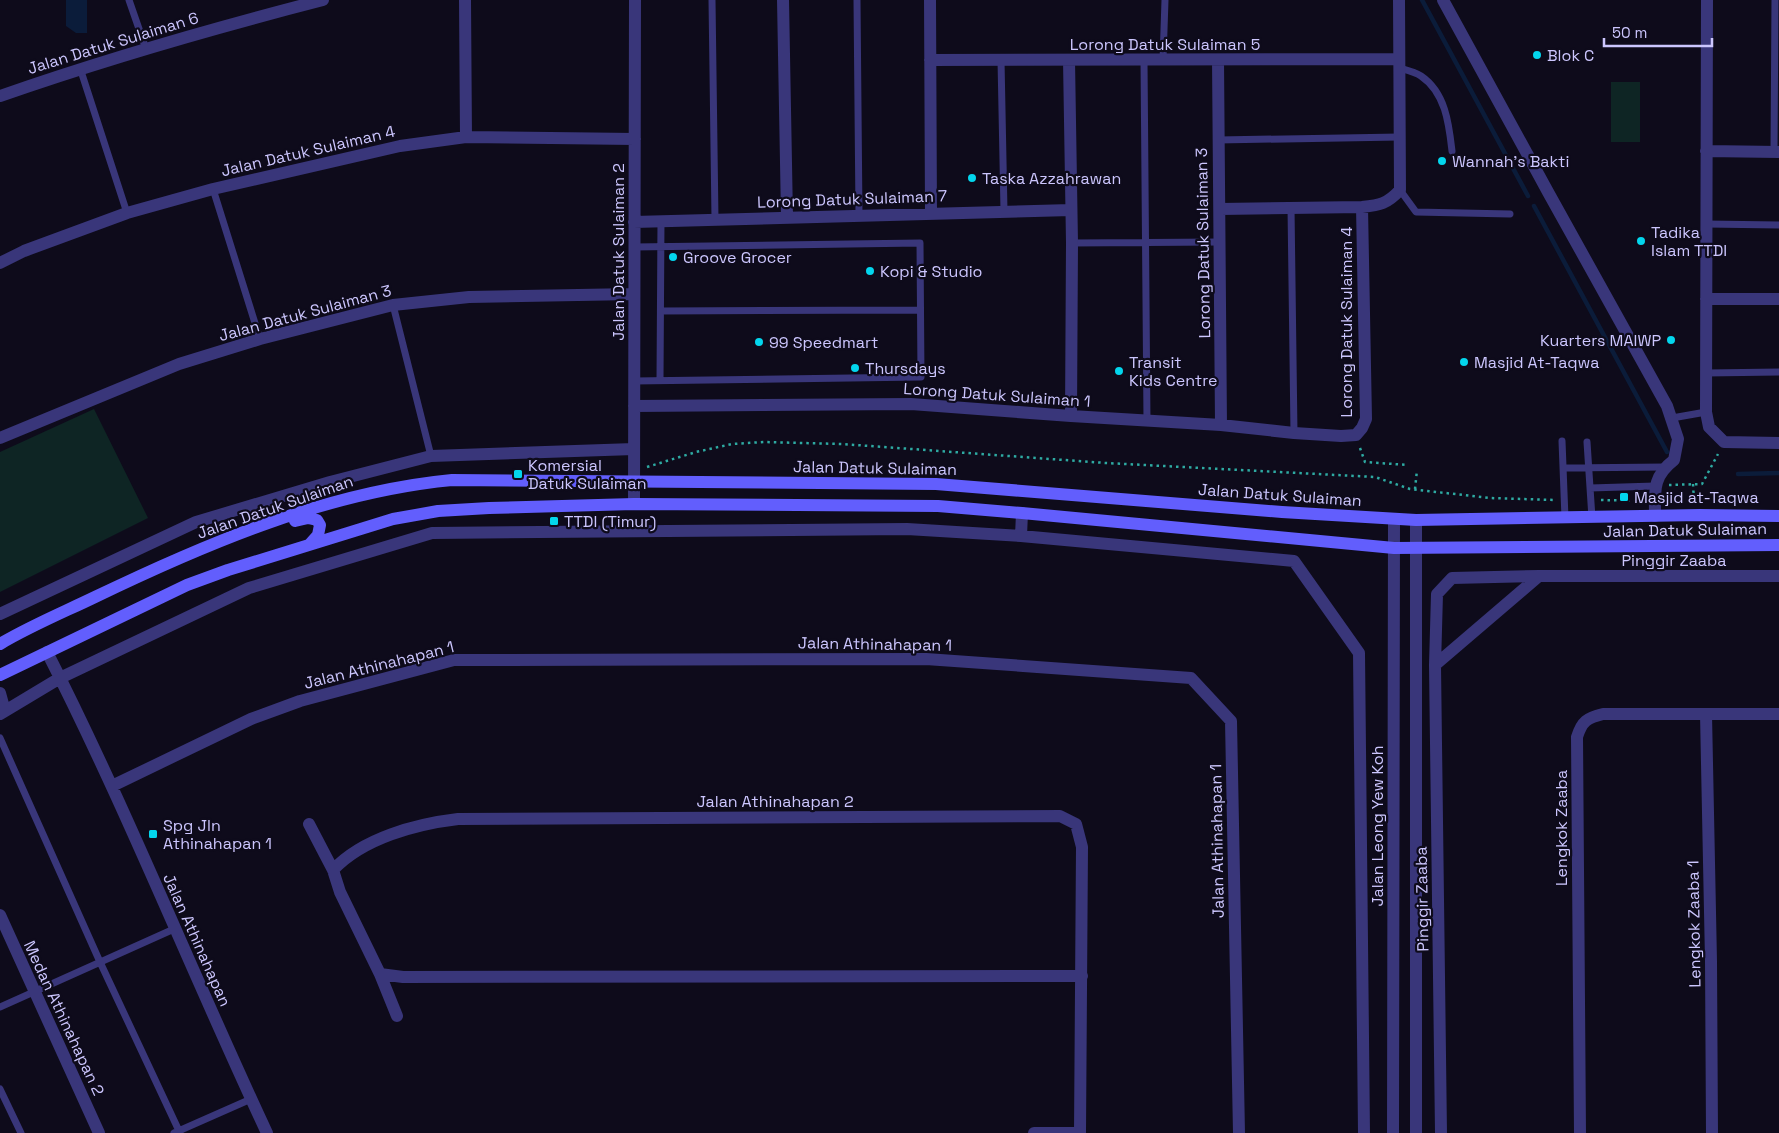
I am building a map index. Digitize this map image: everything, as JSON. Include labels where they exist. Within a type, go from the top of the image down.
[{"type":"main road","name":"Jalan Datuk Sulaiman","points":[[0,644],[165,563],[256,528],[326,504],[379,490],[452,480],[634,480],[936,484],[1394,520],[1779,516]]},
{"type":"main road","name":"Jalan Datuk Sulaiman","points":[[0,675],[187,585],[228,570],[393,519],[438,511],[634,504],[938,506],[1394,548],[1779,545]]},
{"type":"main road","points":[[256,528],[308,518],[317,520],[320,525],[318,534],[310,544]]},
{"type":"street","name":"Jalan Datuk Sulaiman 6","points":[[0,96],[80,68],[231,24],[324,0]]},
{"type":"street","points":[[465,0],[466,137]]},
{"type":"street","name":"Jalan Datuk Sulaiman 2","points":[[634,504],[635,0]]},
{"type":"street","points":[[783,0],[787,217]]},
{"type":"street","points":[[930,0],[931,213]]},
{"type":"street","points":[[1220,209],[1379,206],[1392,199],[1400,190],[1399,0]]},
{"type":"street","points":[[1443,0],[1672,418],[1678,439],[1674,460],[1665,467],[1655,486],[1656,516]]},
{"type":"street","points":[[1707,0],[1706,412],[1709,427],[1724,442],[1779,443]]},
{"type":"street","name":"Lorong Datuk Sulaiman 5","points":[[930,60],[1218,60],[1399,64]]},
{"type":"street","points":[[1069,60],[1072,243],[1071,416]]},
{"type":"street","name":"Lorong Datuk Sulaiman 3","points":[[1218,60],[1222,425]]},
{"type":"street","name":"Jalan Datuk Sulaiman 4","points":[[0,263],[24,251],[127,213],[213,189],[400,146],[466,137],[635,139]]},
{"type":"street","points":[[1706,151],[1777,152]]},
{"type":"street","name":"Lorong Datuk Sulaiman 4","points":[[1356,435],[1366,419],[1362,207]]},
{"type":"street","name":"Lorong Datuk Sulaiman 7","points":[[634,222],[1071,210]]},
{"type":"street","name":"Jalan Datuk Sulaiman 3","points":[[0,438],[179,364],[260,339],[393,305],[469,297],[634,294]]},
{"type":"street","points":[[1706,299],[1779,299]]},
{"type":"street","name":"Lorong Datuk Sulaiman 1","points":[[634,406],[911,404],[1222,425],[1294,433],[1340,436],[1356,435]]},
{"type":"street","name":"Jalan Datuk Sulaiman","points":[[0,614],[196,522],[330,482],[431,456],[634,449]]},
{"type":"street","points":[[1,713],[60,678],[249,588],[432,533],[907,528],[1021,536],[1022,513]]},
{"type":"street","name":"Jalan Leong Yew Koh","points":[[1394,520],[1394,1133]]},
{"type":"street","points":[[1416,520],[1416,1133]]},
{"type":"street","name":"Jalan Leong Yew Koh","points":[[1021,536],[1294,561],[1359,653],[1364,1133]]},
{"type":"street","points":[[1435,665],[1539,576]]},
{"type":"street","name":"Pinggir Zaaba","points":[[1440,1133],[1435,665],[1437,594],[1452,578],[1779,576]]},
{"type":"street","name":"Jalan Athinahapan","points":[[46,652],[112,786],[250,1099],[267,1133]]},
{"type":"street","name":"Jalan Athinahapan 1","points":[[112,786],[251,719],[300,701],[454,660],[926,659],[1191,678],[1231,721],[1239,1133]]},
{"type":"street","points":[[0,693],[3,704],[1,713]]},
{"type":"street","name":"Lengkok Zaaba","points":[[1580,1133],[1577,737],[1580,726],[1589,718],[1603,714],[1779,714]]},
{"type":"street","name":"Lengkok Zaaba 1","points":[[1706,714],[1711,951],[1712,1133]]},
{"type":"street","name":"Jalan Athinahapan 2","points":[[333,870],[359,848],[381,838],[437,822],[458,819],[1060,816],[1076,824],[1082,847],[1080,1133]]},
{"type":"street","points":[[310,824],[333,870],[340,892],[380,974],[397,1016]]},
{"type":"street","name":"Medan Athinahapan 2","points":[[0,915],[99,1133]]},
{"type":"street","points":[[380,974],[403,977],[1082,976]]},
{"type":"street","points":[[1034,1133],[1080,1133]]},
{"type":"lane","points":[[129,0],[146,49]]},
{"type":"lane","points":[[712,0],[715,219]]},
{"type":"lane","points":[[857,0],[859,215]]},
{"type":"lane","points":[[1163,60],[1165,0]]},
{"type":"lane","points":[[1775,0],[1777,152]]},
{"type":"lane","points":[[1001,60],[1004,211]]},
{"type":"lane","points":[[1144,60],[1147,421]]},
{"type":"lane","points":[[1399,64],[1421,76],[1437,92],[1450,126],[1452,151]]},
{"type":"lane","points":[[80,68],[127,213]]},
{"type":"lane","points":[[1218,140],[1400,137]]},
{"type":"lane","points":[[213,189],[260,339]]},
{"type":"lane","points":[[1400,190],[1416,212],[1510,214]]},
{"type":"lane","points":[[1291,207],[1294,433]]},
{"type":"lane","points":[[660,380],[661,221]]},
{"type":"lane","points":[[1706,224],[1779,225]]},
{"type":"lane","points":[[1072,243],[1220,242]]},
{"type":"lane","points":[[634,247],[920,243],[920,310],[661,311]]},
{"type":"lane","points":[[393,305],[431,456]]},
{"type":"lane","name":"Lorong Datuk Sulaiman 1","points":[[634,381],[921,377],[920,310]]},
{"type":"lane","points":[[1706,373],[1779,372]]},
{"type":"lane","points":[[1672,418],[1706,412]]},
{"type":"lane","points":[[1562,442],[1565,519]]},
{"type":"lane","points":[[1587,442],[1592,518]]},
{"type":"lane","points":[[1563,468],[1665,467]]},
{"type":"lane","points":[[1590,488],[1655,486]]},
{"type":"lane","points":[[0,738],[178,1132],[250,1099]]},
{"type":"lane","points":[[0,1007],[174,928]]},
{"type":"lane","points":[[0,1089],[21,1133]]},
{"type":"path","points":[[1655,486],[1702,484],[1724,442]]},
{"type":"path","points":[[1365,462],[1408,464]]},
{"type":"path","points":[[1415,489],[1417,470]]},
{"type":"path","points":[[1693,484],[1694,502]]},
{"type":"green space","points":[[1611,82],[1640,82],[1640,142],[1611,142]]},
{"type":"green space","points":[[94,409],[148,518],[0,592],[0,452]]},
{"type":"water","points":[[66,0],[87,0],[87,33],[76,33],[66,26]]},
{"type":"waterway","points":[[1422,0],[1528,196]]},
{"type":"waterway","points":[[1534,206],[1667,452]]},
{"type":"waterway","points":[[1738,474],[1779,473]]},
{"type":"place","name":"Blok C","points":[[1537,55]]},
{"type":"place","name":"Wannah's Bakti","points":[[1442,161]]},
{"type":"place","name":"Taska Azzahrawan","points":[[972,178]]},
{"type":"place","name":"Tadika Islam TTDI","points":[[1641,241]]},
{"type":"place","name":"Groove Grocer","points":[[673,257]]},
{"type":"place","name":"Kopi & Studio","points":[[870,271]]},
{"type":"place","name":"Kuarters MAIWP","points":[[1671,340]]},
{"type":"place","name":"99 Speedmart","points":[[759,342]]},
{"type":"place","name":"Masjid At-Taqwa","points":[[1464,362]]},
{"type":"place","name":"Thursdays","points":[[855,368]]},
{"type":"place","name":"Transit Kids Centre","points":[[1119,371]]},
{"type":"place","name":"Komersial Datuk Sulaiman","points":[[518,474]]},
{"type":"place","name":"Masjid at-Taqwa","points":[[1624,497]]},
{"type":"place","name":"TTDI (Timur)","points":[[554,521]]},
{"type":"place","name":"Spg Jln Athinahapan 1","points":[[153,834]]}]
